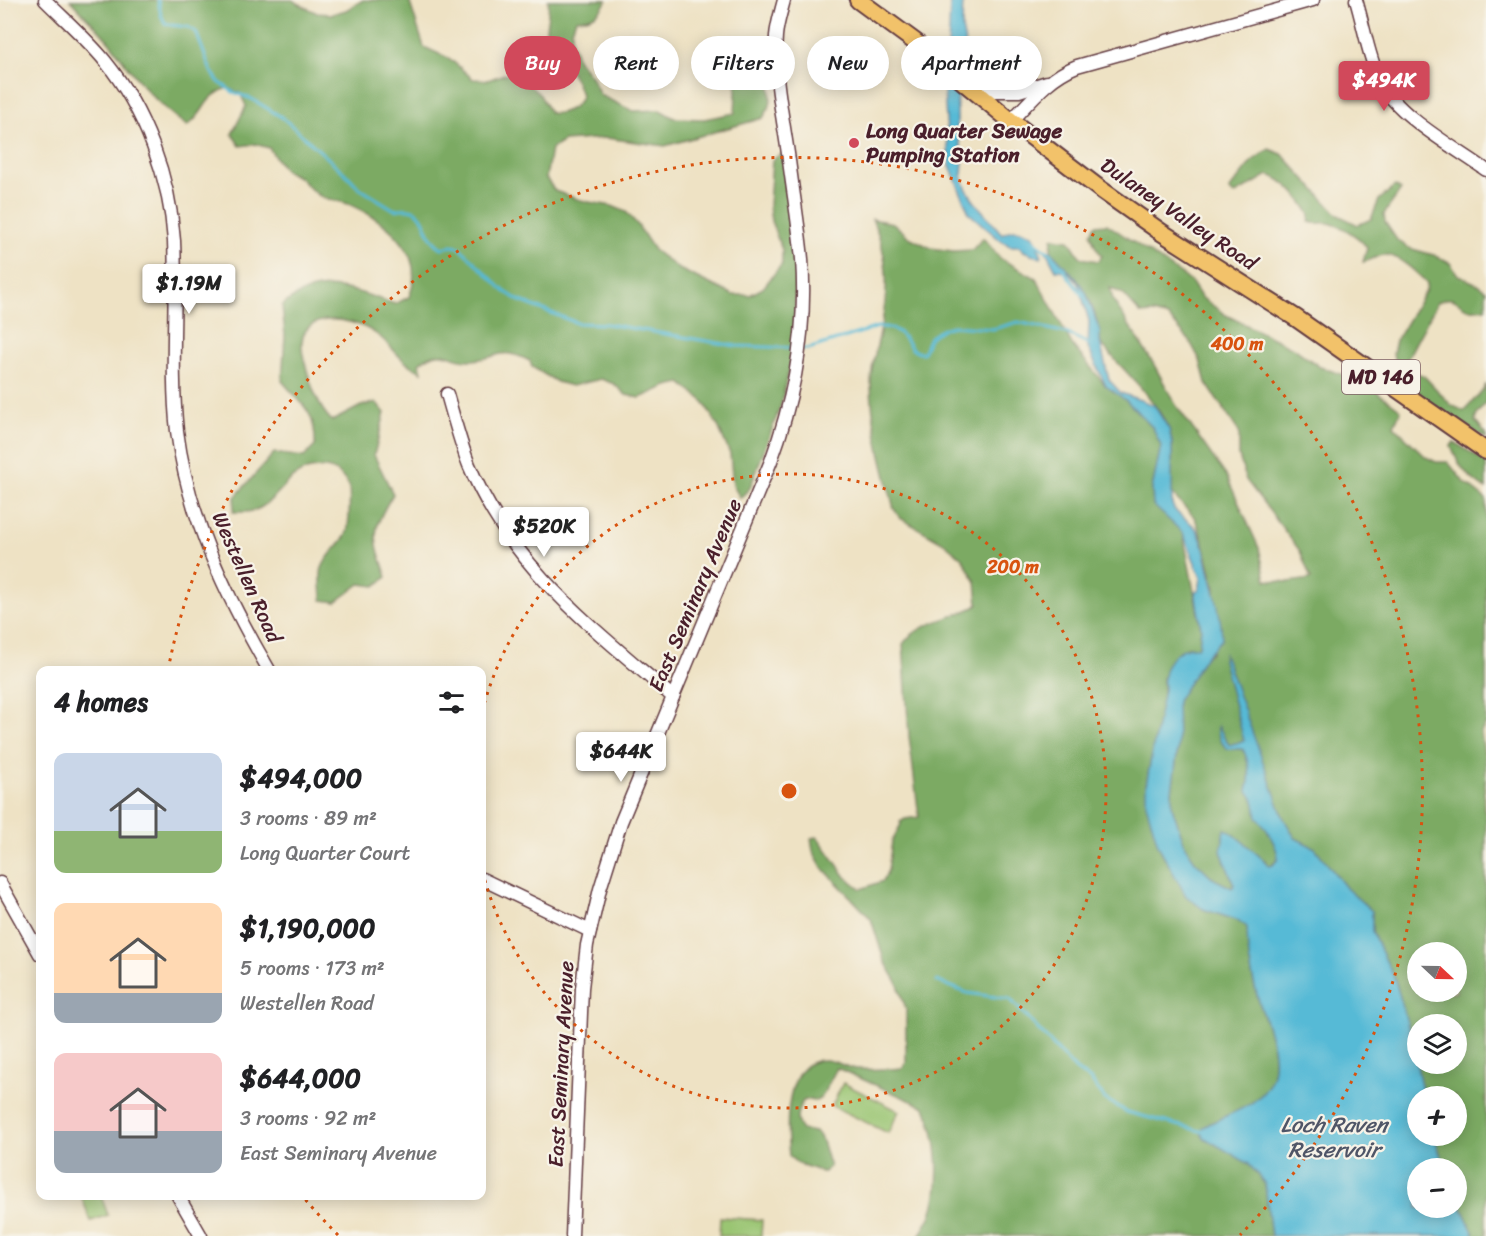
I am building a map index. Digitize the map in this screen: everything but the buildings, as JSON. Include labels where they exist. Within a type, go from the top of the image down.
[{"type":"main road","name":"Dulaney Valley Road","points":[[858,0],[941,63],[1011,121],[1135,214],[1296,318],[1486,451]]},
{"type":"street","name":"Westellen Road","points":[[45,0],[105,62],[136,109],[150,140],[169,204],[174,241],[174,393],[181,452],[198,520],[217,570],[267,666]]},
{"type":"street","name":"East Seminary Avenue","points":[[572,1236],[581,1012],[590,932],[600,888],[614,843],[774,453],[791,398],[799,355],[802,260],[777,67],[776,35],[784,0]]},
{"type":"street","points":[[975,91],[1019,91],[1053,79],[1068,70],[1094,60],[1313,0]]},
{"type":"street","points":[[1356,0],[1377,75],[1389,95],[1411,117],[1486,170]]},
{"type":"street","points":[[1011,121],[1053,79]]},
{"type":"street","points":[[447,394],[468,463],[505,532],[528,563],[559,598],[673,697]]},
{"type":"street","points":[[486,881],[590,932]]},
{"type":"street","points":[[0,882],[36,947]]},
{"type":"street","points":[[180,1200],[201,1236]]},
{"type":"green space","points":[[70,0],[292,0],[317,13],[332,14],[346,10],[363,0],[409,0],[424,47],[450,59],[473,79],[488,80],[504,74],[504,90],[534,90],[550,113],[564,112],[577,104],[581,96],[581,64],[593,80],[593,90],[598,90],[600,95],[633,111],[660,110],[674,118],[704,119],[735,113],[736,90],[771,90],[770,105],[763,118],[665,146],[606,138],[564,141],[551,149],[546,178],[555,191],[626,212],[654,250],[679,269],[733,295],[750,295],[763,288],[782,264],[782,250],[771,221],[769,206],[772,160],[784,152],[790,179],[796,274],[794,348],[781,405],[750,488],[740,498],[733,485],[730,454],[718,426],[703,401],[681,383],[667,386],[640,398],[626,395],[614,384],[601,379],[572,386],[557,382],[532,367],[530,361],[512,354],[464,360],[436,354],[419,363],[422,372],[407,364],[382,339],[365,327],[351,322],[325,320],[314,324],[306,331],[302,343],[304,359],[314,392],[326,415],[332,421],[361,406],[376,402],[385,413],[374,455],[393,494],[380,518],[376,535],[387,577],[375,586],[360,584],[336,602],[322,600],[322,568],[346,535],[348,526],[349,489],[341,475],[327,468],[302,472],[260,508],[233,512],[235,497],[274,453],[304,457],[315,446],[311,417],[282,381],[285,336],[282,306],[296,296],[323,287],[351,290],[395,304],[409,297],[413,281],[413,267],[409,254],[391,231],[379,221],[353,206],[322,197],[301,179],[285,170],[269,148],[255,144],[240,146],[232,134],[246,106],[240,93],[227,88],[219,92],[208,101],[198,116],[187,126],[148,92],[106,38]]},
{"type":"green space","points":[[548,0],[607,0],[595,15],[576,19],[572,36],[546,36]]},
{"type":"green space","points":[[1269,149],[1282,154],[1338,215],[1358,225],[1371,219],[1379,200],[1395,186],[1401,190],[1384,214],[1385,222],[1397,240],[1409,248],[1437,256],[1450,263],[1458,275],[1486,290],[1486,308],[1470,309],[1452,299],[1437,303],[1405,363],[1405,370],[1410,375],[1417,373],[1424,376],[1451,405],[1464,411],[1486,384],[1486,403],[1477,414],[1475,421],[1486,434],[1486,439],[1420,396],[1399,375],[1393,354],[1396,340],[1426,290],[1427,283],[1408,266],[1391,256],[1381,256],[1363,262],[1367,248],[1361,240],[1336,225],[1309,222],[1310,215],[1298,197],[1287,185],[1274,177],[1268,175],[1234,195],[1229,190],[1252,161]]},
{"type":"green space","points":[[872,219],[893,223],[909,237],[931,248],[953,251],[972,250],[983,238],[1001,259],[1036,278],[1073,346],[1106,386],[1127,401],[1153,428],[1161,446],[1152,489],[1153,504],[1183,533],[1201,628],[1199,648],[1187,647],[1163,677],[1163,698],[1146,785],[1158,845],[1167,862],[1203,909],[1239,921],[1248,927],[1251,967],[1269,1030],[1274,1071],[1269,1084],[1255,1100],[1204,1127],[1212,1143],[1249,1164],[1265,1184],[1271,1236],[919,1236],[931,1215],[938,1175],[936,1146],[925,1107],[837,1068],[821,1098],[816,1101],[810,1099],[803,1101],[797,1116],[802,1130],[819,1135],[830,1166],[822,1172],[797,1163],[789,1156],[787,1129],[790,1097],[802,1070],[812,1062],[826,1060],[862,1069],[903,1068],[906,1063],[906,1009],[897,982],[884,960],[871,919],[822,867],[813,851],[811,838],[819,839],[846,877],[861,889],[883,881],[888,870],[892,841],[900,822],[919,817],[909,736],[903,644],[910,636],[927,625],[978,605],[976,582],[962,558],[944,543],[900,518],[894,509],[873,414],[872,369],[883,317],[886,274],[882,247]]},
{"type":"green space","points":[[1107,224],[1185,277],[1201,297],[1226,315],[1295,349],[1320,367],[1362,381],[1401,410],[1394,426],[1426,457],[1436,462],[1448,462],[1463,481],[1486,499],[1486,724],[1481,732],[1486,770],[1484,800],[1486,817],[1486,1236],[1475,1236],[1466,1218],[1467,1158],[1442,1158],[1437,1146],[1467,1146],[1467,1086],[1421,1086],[1419,1074],[1467,1074],[1467,1014],[1407,1014],[1407,1022],[1395,979],[1372,932],[1372,911],[1347,889],[1315,848],[1295,838],[1283,817],[1260,758],[1244,735],[1244,741],[1229,745],[1227,749],[1243,749],[1249,769],[1247,790],[1254,799],[1256,811],[1273,841],[1278,858],[1269,867],[1266,861],[1246,847],[1235,835],[1221,851],[1234,885],[1232,888],[1214,879],[1195,861],[1185,846],[1172,807],[1178,747],[1177,701],[1205,657],[1212,652],[1215,588],[1195,518],[1170,492],[1172,450],[1168,427],[1154,404],[1100,342],[1089,298],[1051,251],[1052,238],[1069,240],[1081,258],[1098,261],[1102,256],[1091,234],[1095,225]],"holes":[[[1110,288],[1123,294],[1141,314],[1153,313],[1168,317],[1189,340],[1200,360],[1206,383],[1239,432],[1239,456],[1246,480],[1300,551],[1311,579],[1289,582],[1266,580],[1259,548],[1227,477],[1176,405],[1153,363],[1113,300]]]},
{"type":"green space","points":[[1454,442],[1486,462],[1486,489],[1469,476],[1460,465],[1451,446]]},
{"type":"green space","points":[[843,1083],[899,1111],[888,1133],[832,1106]]},
{"type":"green space","points":[[83,1200],[102,1200],[108,1215],[91,1221]]},
{"type":"green space","points":[[720,1217],[762,1220],[761,1236],[719,1236]]},
{"type":"water","points":[[950,0],[963,0],[964,36],[949,36]]},
{"type":"water","points":[[959,90],[957,126],[963,161],[962,176],[966,188],[1002,234],[1018,230],[1034,236],[1041,258],[1024,251],[1019,246],[1010,246],[1001,241],[969,213],[949,163],[944,91]]},
{"type":"water","name":"Loch Raven Reservoir","points":[[1046,251],[1051,251],[1086,292],[1100,331],[1100,342],[1109,380],[1121,393],[1154,405],[1169,429],[1172,442],[1172,504],[1199,534],[1215,593],[1222,639],[1205,657],[1177,701],[1178,747],[1172,807],[1185,846],[1195,861],[1214,879],[1232,888],[1234,885],[1221,851],[1225,829],[1234,834],[1269,866],[1273,865],[1278,858],[1270,836],[1257,818],[1254,800],[1247,790],[1249,769],[1243,749],[1227,749],[1219,736],[1218,726],[1229,745],[1244,741],[1223,660],[1224,654],[1283,817],[1295,838],[1315,848],[1347,889],[1372,911],[1372,932],[1395,979],[1407,1022],[1407,1074],[1419,1074],[1421,1086],[1407,1086],[1407,1146],[1437,1146],[1442,1158],[1407,1158],[1407,1218],[1466,1218],[1475,1236],[1271,1236],[1265,1184],[1249,1164],[1203,1137],[1201,1132],[1204,1127],[1241,1109],[1261,1095],[1274,1071],[1274,1058],[1269,1030],[1252,975],[1247,927],[1239,921],[1203,909],[1186,896],[1158,845],[1146,804],[1146,785],[1167,665],[1183,649],[1199,647],[1201,628],[1195,591],[1199,590],[1201,578],[1183,533],[1153,505],[1152,489],[1161,446],[1153,428],[1127,401],[1106,386],[1088,348],[1089,321],[1078,283],[1067,271],[1056,270]]},
{"type":"waterway","points":[[158,0],[165,23],[188,27],[196,32],[211,71],[219,82],[233,92],[252,99],[283,118],[359,188],[395,210],[415,211],[424,221],[435,242],[442,248],[459,247],[504,291],[518,300],[577,323],[607,324],[736,346],[796,348]]},
{"type":"waterway","points":[[1034,241],[1050,253]]},
{"type":"waterway","points":[[1062,268],[1083,296]]},
{"type":"waterway","points":[[802,349],[878,327],[896,330],[913,350],[923,353],[930,337],[942,329],[953,326],[993,329],[1018,322],[1066,333],[1091,345]]},
{"type":"waterway","points":[[937,981],[967,993],[1010,999],[1076,1070],[1091,1080],[1105,1099],[1127,1112],[1204,1132]]},
{"type":"place","name":"Long Quarter Sewage Pumping Station","points":[[854,143]]}]
